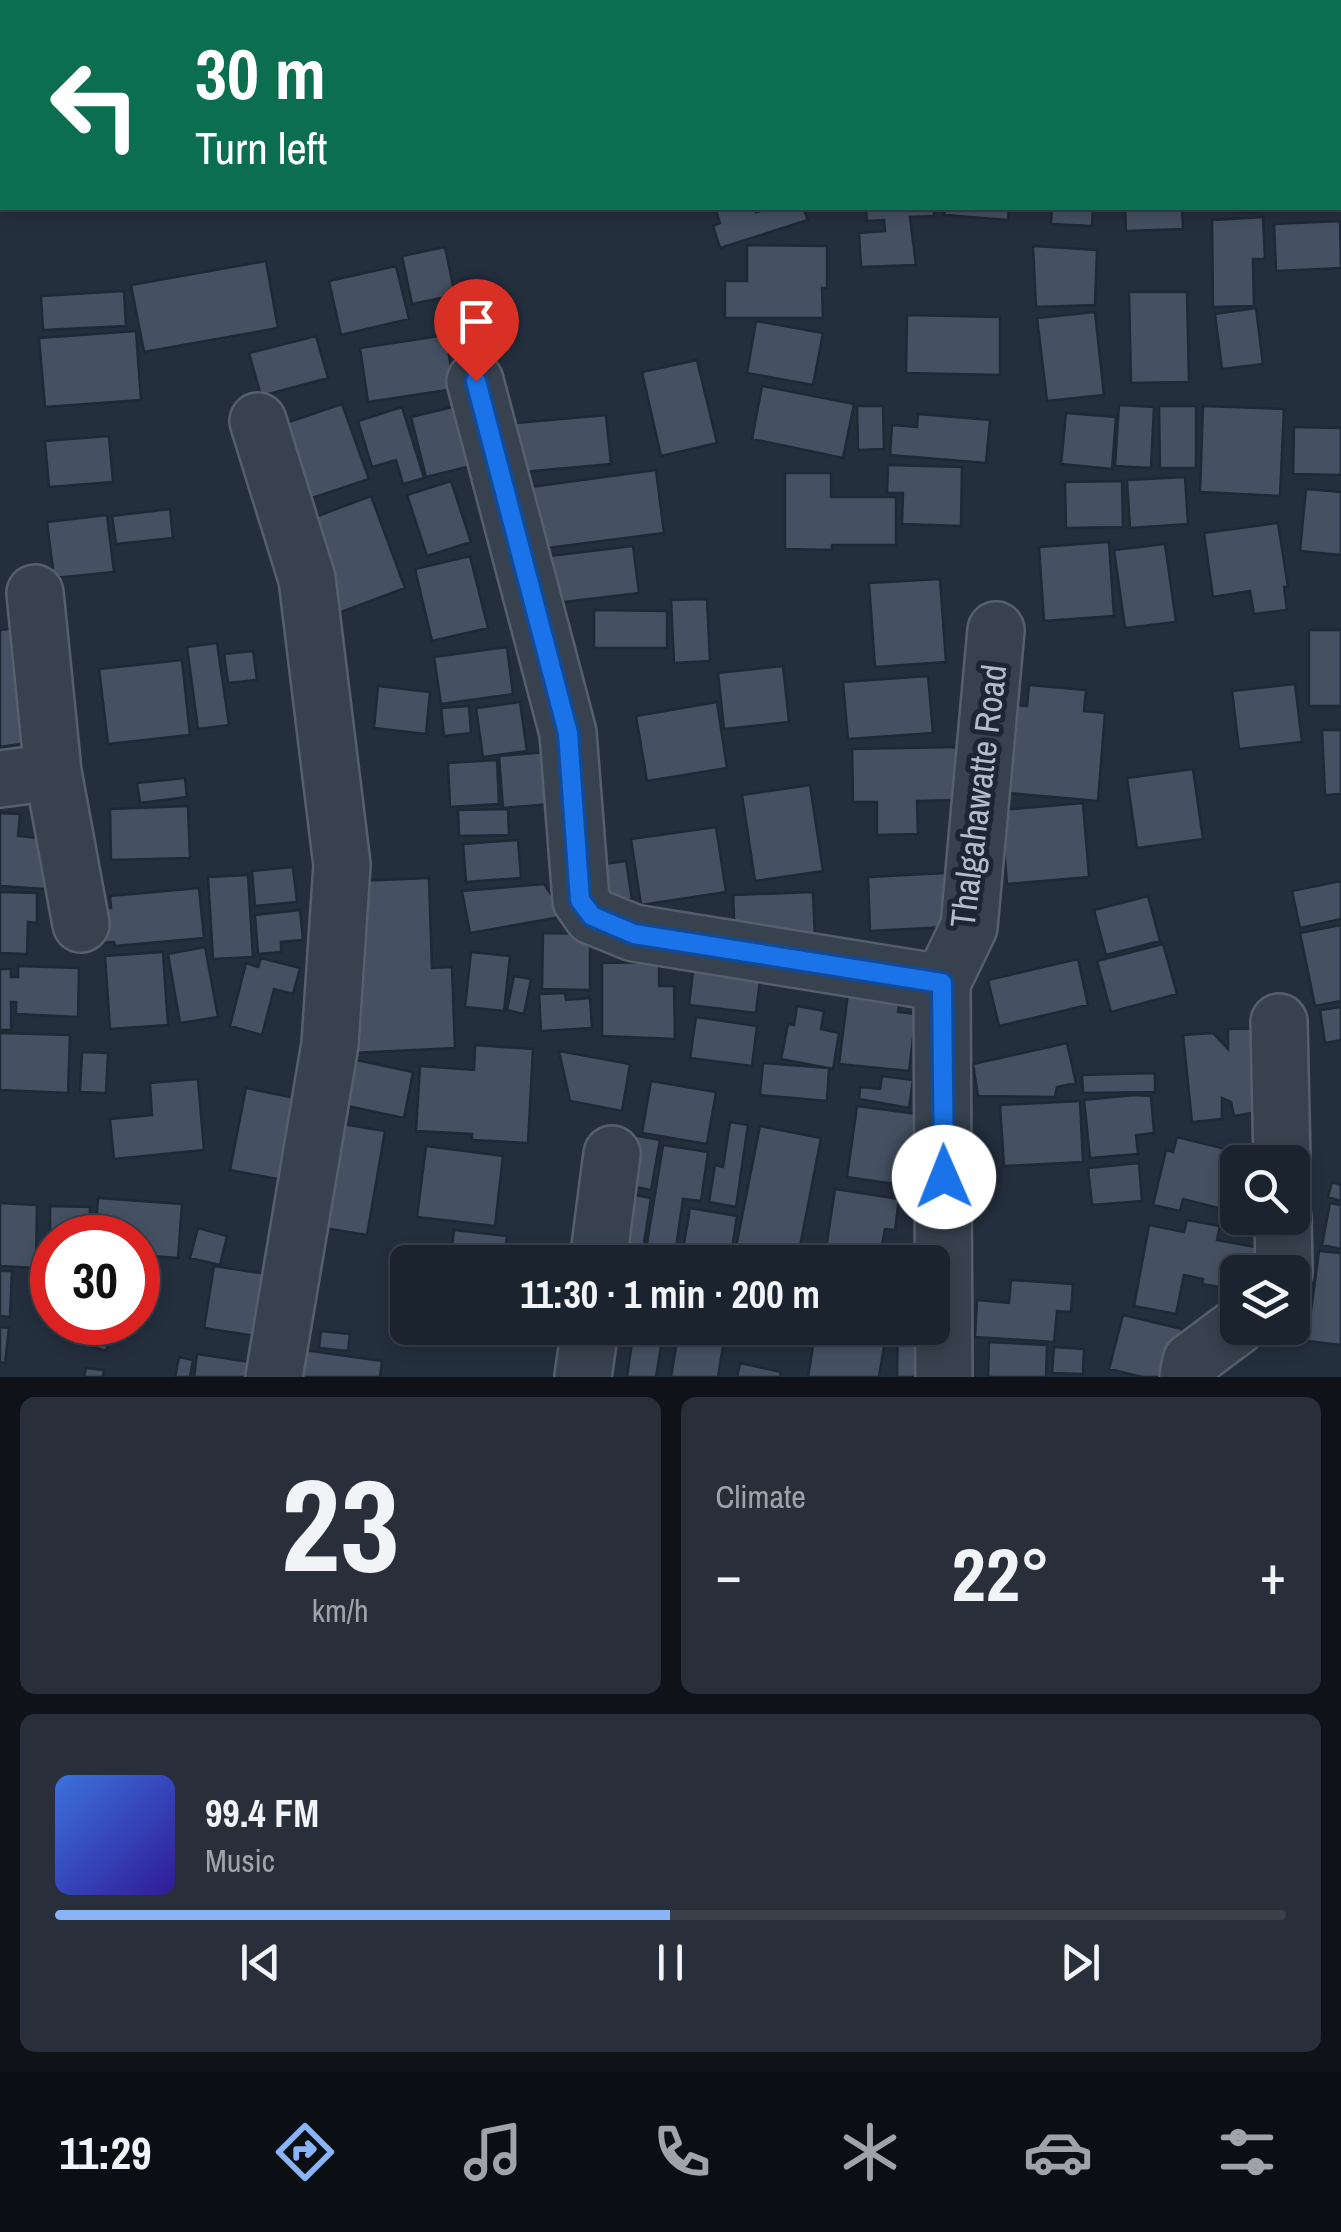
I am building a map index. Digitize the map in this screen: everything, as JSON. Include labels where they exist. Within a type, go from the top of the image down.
[{"type":"street","points":[[476,381],[568,733],[580,900],[592,916],[634,934],[942,983]]},
{"type":"street","points":[[258,421],[307,579],[342,865],[330,1044],[274,1377]]},
{"type":"street","points":[[36,593],[53,772],[81,924]]},
{"type":"street","name":"Thalgahawatte Road","points":[[944,1377],[942,983],[969,927],[996,630]]},
{"type":"street","points":[[0,779],[53,772]]},
{"type":"street","points":[[1279,1022],[1282,1145]]},
{"type":"street","points":[[600,1245],[612,1154]]},
{"type":"street","points":[[1188,1377],[1191,1361],[1220,1339]]},
{"type":"street","points":[[583,1377],[588,1345]]},
{"type":"building","points":[[716,210],[804,210],[808,220],[720,248],[713,226],[720,223]]},
{"type":"building","points":[[866,210],[934,210],[934,216],[910,217],[916,265],[861,267],[859,233],[885,231],[884,220],[867,221]]},
{"type":"building","points":[[945,210],[1009,210],[1008,220],[944,215]]},
{"type":"building","points":[[1052,210],[1093,210],[1092,226],[1051,224]]},
{"type":"building","points":[[1125,210],[1182,210],[1183,229],[1126,231]]},
{"type":"building","points":[[1263,217],[1265,259],[1253,259],[1254,306],[1213,307],[1212,220]]},
{"type":"building","points":[[1340,221],[1341,268],[1276,271],[1274,224]]},
{"type":"building","points":[[747,245],[827,246],[823,318],[725,318],[725,281],[747,281]]},
{"type":"building","points":[[1033,246],[1097,250],[1095,305],[1036,307]]},
{"type":"building","points":[[445,247],[455,295],[412,304],[402,256]]},
{"type":"building","points":[[266,261],[278,328],[144,352],[131,285]]},
{"type":"building","points":[[396,266],[409,319],[341,335],[329,281]]},
{"type":"building","points":[[124,291],[126,326],[43,330],[41,296]]},
{"type":"building","points":[[1129,292],[1187,292],[1189,382],[1131,383]]},
{"type":"building","points":[[1256,308],[1263,364],[1222,369],[1215,314]]},
{"type":"building","points":[[1095,312],[1104,395],[1047,401],[1037,318]]},
{"type":"building","points":[[907,315],[1000,317],[1000,375],[906,373]]},
{"type":"building","points":[[756,321],[823,333],[813,385],[747,373]]},
{"type":"building","points":[[136,331],[141,400],[45,407],[39,338]]},
{"type":"building","points":[[446,335],[454,389],[368,402],[360,348]]},
{"type":"building","points":[[316,336],[328,378],[261,396],[249,353]]},
{"type":"building","points":[[697,360],[717,443],[661,456],[642,372]]},
{"type":"building","points":[[762,386],[854,404],[843,458],[752,439]]},
{"type":"building","points":[[342,404],[369,479],[306,500],[280,425]]},
{"type":"building","points":[[461,405],[475,465],[426,477],[411,417]]},
{"type":"building","points":[[1119,405],[1154,407],[1151,468],[1115,466]]},
{"type":"building","points":[[857,406],[883,406],[884,449],[858,450]]},
{"type":"building","points":[[1159,406],[1196,406],[1196,468],[1160,468]]},
{"type":"building","points":[[1203,406],[1284,409],[1280,496],[1200,492]]},
{"type":"building","points":[[402,407],[424,478],[403,484],[396,460],[372,467],[358,421]]},
{"type":"building","points":[[1066,413],[1116,417],[1112,469],[1061,464]]},
{"type":"building","points":[[918,414],[990,420],[986,463],[890,455],[892,425],[917,427]]},
{"type":"building","points":[[606,415],[611,464],[511,473],[506,424]]},
{"type":"building","points":[[1294,427],[1341,428],[1341,475],[1293,474]]},
{"type":"building","points":[[109,436],[113,482],[49,487],[45,441]]},
{"type":"building","points":[[888,465],[962,467],[961,526],[902,524],[903,493],[887,493]]},
{"type":"building","points":[[656,470],[664,533],[524,551],[516,489]]},
{"type":"building","points":[[785,473],[831,473],[831,497],[896,497],[896,545],[785,549]]},
{"type":"building","points":[[1185,477],[1188,524],[1130,528],[1127,480]]},
{"type":"building","points":[[451,481],[471,542],[427,556],[407,495]]},
{"type":"building","points":[[1122,481],[1123,527],[1066,528],[1065,482]]},
{"type":"building","points":[[1306,489],[1341,492],[1341,555],[1300,551]]},
{"type":"building","points":[[371,496],[405,588],[336,614],[302,522]]},
{"type":"building","points":[[170,509],[173,538],[116,544],[112,516]]},
{"type":"building","points":[[107,515],[114,572],[54,578],[47,522]]},
{"type":"building","points":[[1278,523],[1288,587],[1284,587],[1287,610],[1254,614],[1250,591],[1213,597],[1204,533]]},
{"type":"building","points":[[1109,542],[1114,616],[1044,621],[1039,547]]},
{"type":"building","points":[[1165,544],[1176,622],[1125,628],[1114,550]]},
{"type":"building","points":[[633,546],[639,593],[556,603],[550,556]]},
{"type":"building","points":[[470,556],[488,628],[432,641],[415,569]]},
{"type":"building","points":[[940,579],[946,662],[875,667],[869,583]]},
{"type":"building","points":[[707,599],[710,661],[674,663],[671,600]]},
{"type":"building","points":[[594,610],[667,611],[667,648],[594,648]]},
{"type":"building","points":[[15,628],[33,742],[0,747],[0,630]]},
{"type":"building","points":[[1309,630],[1341,630],[1341,706],[1309,706]]},
{"type":"building","points":[[217,643],[229,725],[198,729],[187,647]]},
{"type":"building","points":[[507,647],[513,694],[441,704],[434,657]]},
{"type":"building","points":[[253,651],[257,680],[228,683],[224,654]]},
{"type":"building","points":[[182,660],[190,735],[108,744],[99,669]]},
{"type":"building","points":[[783,666],[789,722],[724,729],[718,673]]},
{"type":"building","points":[[928,676],[933,733],[848,739],[843,682]]},
{"type":"building","points":[[1295,684],[1302,742],[1239,749],[1232,691]]},
{"type":"building","points":[[1029,685],[1086,690],[1084,711],[1105,713],[1098,801],[986,791],[993,703],[1027,706]]},
{"type":"building","points":[[378,686],[430,692],[426,734],[374,728]]},
{"type":"building","points":[[520,702],[527,751],[483,757],[476,708]]},
{"type":"building","points":[[717,702],[727,768],[647,781],[636,716]]},
{"type":"building","points":[[469,706],[471,733],[444,736],[441,708]]},
{"type":"building","points":[[1322,730],[1341,730],[1341,794],[1325,795]]},
{"type":"building","points":[[956,747],[958,800],[917,801],[918,834],[877,835],[877,802],[853,802],[852,749]]},
{"type":"building","points":[[559,751],[565,803],[503,808],[499,756]]},
{"type":"building","points":[[497,760],[499,804],[450,807],[448,763]]},
{"type":"building","points":[[1193,769],[1203,839],[1137,848],[1127,778]]},
{"type":"building","points":[[185,778],[187,797],[140,803],[137,783]]},
{"type":"building","points":[[810,785],[823,871],[755,881],[742,795]]},
{"type":"building","points":[[1083,803],[1089,877],[1007,884],[1001,810]]},
{"type":"building","points":[[188,806],[190,858],[111,860],[110,809]]},
{"type":"building","points":[[508,809],[509,835],[459,836],[458,810]]},
{"type":"building","points":[[0,813],[20,814],[18,836],[48,839],[45,889],[0,886]]},
{"type":"building","points":[[716,827],[726,892],[641,905],[631,839]]},
{"type":"building","points":[[518,840],[521,878],[466,882],[463,844]]},
{"type":"building","points":[[626,861],[632,899],[595,905],[590,866]]},
{"type":"building","points":[[293,867],[297,902],[255,906],[252,871]]},
{"type":"building","points":[[945,873],[947,927],[870,931],[868,877]]},
{"type":"building","points":[[248,875],[253,957],[213,959],[208,877]]},
{"type":"building","points":[[429,878],[432,968],[452,967],[455,1048],[352,1053],[356,881]]},
{"type":"building","points":[[1341,881],[1341,919],[1300,928],[1292,891]]},
{"type":"building","points":[[544,884],[566,916],[470,933],[462,891]]},
{"type":"building","points":[[199,888],[204,938],[115,946],[114,942],[86,944],[101,909],[111,908],[110,896]]},
{"type":"building","points":[[0,892],[37,893],[37,923],[28,922],[27,954],[0,953]]},
{"type":"building","points":[[813,892],[815,938],[735,942],[733,895]]},
{"type":"building","points":[[1148,896],[1160,941],[1106,955],[1094,910]]},
{"type":"building","points":[[300,910],[303,940],[281,942],[281,952],[258,954],[255,915]]},
{"type":"building","points":[[1341,925],[1341,1001],[1315,1006],[1300,933]]},
{"type":"building","points":[[543,933],[590,934],[590,990],[542,989]]},
{"type":"building","points":[[1163,944],[1177,994],[1111,1012],[1097,961]]},
{"type":"building","points":[[205,947],[218,1017],[180,1023],[168,954]]},
{"type":"building","points":[[163,952],[168,1025],[110,1029],[105,956]]},
{"type":"building","points":[[471,952],[510,956],[504,1011],[465,1007]]},
{"type":"building","points":[[261,958],[300,968],[293,994],[274,989],[262,1035],[230,1026],[246,963],[258,967]]},
{"type":"building","points":[[1078,959],[1088,1005],[999,1026],[988,980]]},
{"type":"building","points":[[659,962],[659,986],[674,986],[675,1039],[602,1036],[602,963]]},
{"type":"building","points":[[694,963],[761,971],[756,1013],[689,1005]]},
{"type":"building","points":[[18,966],[79,968],[78,1017],[16,1014],[16,1002],[11,1002],[11,1030],[0,1030],[0,969],[11,969],[11,977],[18,977]]},
{"type":"building","points":[[514,976],[531,979],[524,1014],[507,1010]]},
{"type":"building","points":[[849,985],[901,992],[898,1012],[916,1014],[909,1071],[839,1064]]},
{"type":"building","points":[[565,993],[566,1000],[590,998],[592,1028],[541,1031],[539,994]]},
{"type":"building","points":[[797,1006],[824,1011],[821,1029],[839,1033],[833,1069],[781,1059],[788,1024],[794,1025]]},
{"type":"building","points":[[1341,1007],[1341,1040],[1325,1043],[1320,1010]]},
{"type":"building","points":[[696,1017],[757,1026],[752,1066],[690,1058]]},
{"type":"building","points":[[1272,1028],[1270,1110],[1234,1116],[1231,1102],[1222,1098],[1222,1119],[1192,1122],[1183,1035],[1213,1033],[1228,1049],[1228,1029]]},
{"type":"building","points":[[0,1033],[70,1035],[68,1093],[0,1090]]},
{"type":"building","points":[[1067,1043],[1076,1083],[1057,1087],[1055,1097],[978,1096],[973,1064]]},
{"type":"building","points":[[475,1045],[533,1049],[528,1143],[416,1131],[420,1066],[474,1070]]},
{"type":"building","points":[[559,1051],[630,1064],[622,1111],[570,1101]]},
{"type":"building","points":[[82,1052],[108,1053],[106,1093],[80,1092]]},
{"type":"building","points":[[347,1058],[413,1072],[404,1118],[338,1104]]},
{"type":"building","points":[[763,1063],[829,1068],[827,1101],[760,1095]]},
{"type":"building","points":[[1155,1073],[1155,1092],[1083,1093],[1082,1075]]},
{"type":"building","points":[[882,1076],[913,1080],[909,1108],[859,1099],[860,1087],[880,1089]]},
{"type":"building","points":[[198,1079],[204,1150],[114,1159],[110,1119],[152,1115],[150,1083]]},
{"type":"building","points":[[651,1081],[716,1092],[707,1144],[642,1133]]},
{"type":"building","points":[[246,1088],[300,1099],[283,1180],[230,1170]]},
{"type":"building","points":[[1151,1096],[1154,1133],[1136,1135],[1138,1154],[1090,1158],[1084,1100]]},
{"type":"building","points":[[1080,1101],[1083,1162],[1004,1166],[1000,1105]]},
{"type":"building","points":[[857,1106],[917,1114],[908,1186],[847,1177]]},
{"type":"building","points":[[330,1122],[385,1131],[367,1235],[312,1226]]},
{"type":"building","points":[[730,1122],[748,1125],[736,1207],[709,1202],[715,1165],[723,1167]]},
{"type":"building","points":[[760,1126],[821,1138],[800,1245],[736,1245]]},
{"type":"building","points":[[627,1134],[660,1140],[651,1190],[619,1184]]},
{"type":"building","points":[[1177,1137],[1220,1148],[1220,1208],[1183,1199],[1180,1211],[1153,1205],[1166,1150],[1173,1152]]},
{"type":"building","points":[[663,1145],[708,1152],[701,1201],[683,1199],[676,1245],[647,1245]]},
{"type":"building","points":[[426,1146],[503,1156],[495,1226],[417,1217]]},
{"type":"building","points":[[1139,1163],[1142,1201],[1092,1205],[1088,1168]]},
{"type":"building","points":[[1332,1182],[1341,1185],[1341,1201],[1328,1197]]},
{"type":"building","points":[[835,1189],[899,1199],[895,1230],[885,1229],[882,1245],[827,1245]]},
{"type":"building","points":[[618,1192],[651,1198],[644,1245],[610,1245]]},
{"type":"building","points":[[98,1198],[182,1204],[178,1258],[160,1257],[160,1215],[97,1215]]},
{"type":"building","points":[[0,1203],[37,1205],[37,1215],[30,1215],[30,1268],[0,1266]]},
{"type":"building","points":[[1330,1203],[1341,1205],[1341,1249],[1322,1245]]},
{"type":"building","points":[[50,1206],[90,1207],[90,1215],[50,1215]]},
{"type":"building","points":[[690,1208],[737,1216],[733,1245],[684,1245]]},
{"type":"building","points":[[1187,1220],[1220,1226],[1217,1240],[1261,1248],[1260,1255],[1220,1255],[1220,1287],[1184,1275],[1176,1314],[1134,1306],[1149,1225],[1184,1232]]},
{"type":"building","points":[[198,1228],[227,1236],[220,1265],[190,1258]]},
{"type":"building","points":[[454,1230],[507,1236],[506,1245],[452,1245]]},
{"type":"building","points":[[1319,1251],[1341,1253],[1341,1345],[1310,1341]]},
{"type":"building","points":[[214,1266],[273,1275],[263,1337],[204,1328]]},
{"type":"building","points":[[0,1271],[12,1271],[10,1317],[0,1316]]},
{"type":"building","points":[[1011,1280],[1073,1284],[1071,1312],[1057,1311],[1054,1342],[975,1337],[977,1300],[1009,1303]]},
{"type":"building","points":[[1123,1315],[1182,1329],[1170,1377],[1142,1377],[1109,1369]]},
{"type":"building","points":[[0,1327],[9,1328],[5,1363],[0,1362]]},
{"type":"building","points":[[321,1331],[350,1334],[348,1351],[319,1348]]},
{"type":"building","points":[[989,1342],[1047,1345],[1046,1377],[988,1377]]},
{"type":"building","points":[[87,1345],[108,1345],[106,1351]]},
{"type":"building","points":[[632,1345],[661,1345],[656,1377],[627,1377]]},
{"type":"building","points":[[676,1345],[723,1345],[718,1377],[671,1377]]},
{"type":"building","points":[[813,1345],[884,1345],[879,1377],[808,1377]]},
{"type":"building","points":[[898,1345],[927,1345],[926,1377],[897,1377]]},
{"type":"building","points":[[1054,1347],[1084,1349],[1083,1374],[1052,1373]]},
{"type":"building","points":[[297,1349],[382,1361],[380,1377],[293,1377]]},
{"type":"building","points":[[197,1354],[263,1364],[261,1377],[194,1377]]},
{"type":"building","points":[[179,1357],[193,1360],[190,1377],[175,1377]]},
{"type":"building","points":[[740,1363],[781,1372],[780,1377],[737,1377]]},
{"type":"building","points":[[86,1368],[104,1370],[103,1377],[84,1377]]},
{"type":"route","points":[[476,381],[568,733],[580,900],[592,916],[634,934],[942,983],[944,1177]]}]
